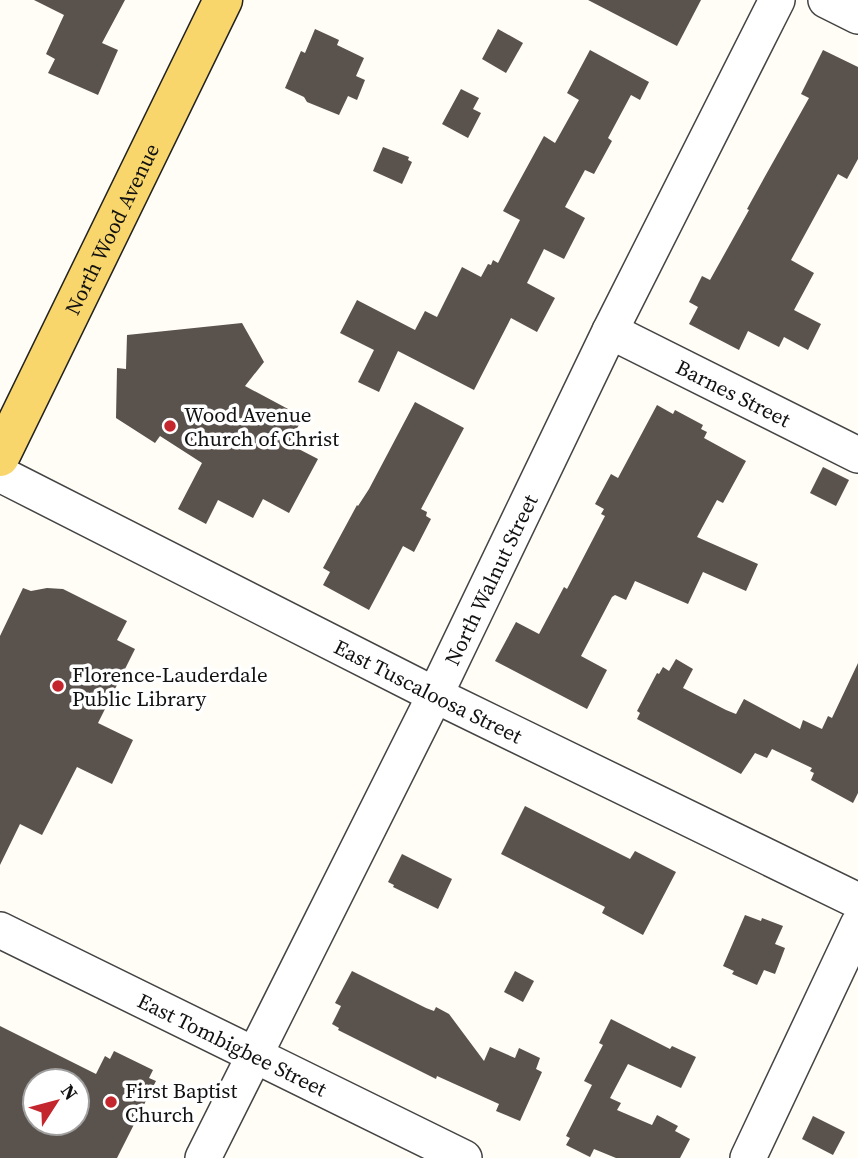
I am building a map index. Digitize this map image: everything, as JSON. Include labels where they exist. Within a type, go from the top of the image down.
[{"type":"main road","name":"North Wood Avenue","points":[[0,457],[223,0]]},
{"type":"street","name":"North Walnut Street","points":[[203,1158],[435,695],[610,331],[777,0]]},
{"type":"street","points":[[826,0],[858,16]]},
{"type":"street","name":"Barnes Street","points":[[610,331],[858,455]]},
{"type":"street","name":"East Tuscaloosa Street","points":[[0,474],[435,695],[858,901]]},
{"type":"street","points":[[748,1158],[858,925]]},
{"type":"street","name":"East Tombigbee Street","points":[[0,930],[464,1158]]},
{"type":"building","points":[[34,0],[125,0],[102,43],[118,50],[98,95],[48,73],[55,59],[46,54],[64,15]]},
{"type":"building","points":[[588,0],[701,0],[677,46]]},
{"type":"building","points":[[315,29],[339,40],[337,45],[364,58],[356,76],[365,80],[357,100],[348,96],[339,115],[307,102],[304,97],[285,88],[301,51],[305,53]]},
{"type":"building","points":[[498,29],[523,43],[506,73],[482,59]]},
{"type":"building","points":[[590,50],[649,82],[640,100],[631,95],[608,138],[612,141],[594,174],[585,170],[565,207],[585,218],[564,259],[544,249],[527,283],[555,298],[537,332],[511,318],[474,390],[398,351],[379,392],[358,382],[374,350],[340,333],[357,300],[415,330],[425,311],[437,317],[462,267],[481,277],[488,264],[491,265],[493,260],[498,263],[520,220],[503,211],[544,136],[555,143],[579,100],[567,93]]},
{"type":"building","points":[[823,50],[858,67],[858,159],[847,179],[838,174],[791,260],[814,273],[794,310],[821,324],[808,350],[784,337],[779,347],[748,331],[739,350],[689,324],[698,307],[689,302],[702,276],[710,280],[809,98],[801,94]]},
{"type":"building","points":[[461,89],[479,98],[473,109],[481,113],[468,138],[442,124]]},
{"type":"building","points":[[383,147],[409,157],[408,160],[412,162],[402,184],[373,171]]},
{"type":"building","name":"Wood Avenue Church of Christ","points":[[242,323],[264,362],[245,386],[303,417],[289,444],[318,459],[289,513],[263,499],[253,518],[218,500],[206,524],[178,509],[202,463],[160,436],[155,443],[116,418],[117,368],[126,369],[127,335]]},
{"type":"building","points":[[415,402],[464,428],[421,509],[427,512],[426,516],[431,519],[414,552],[403,546],[369,610],[323,585],[330,572],[323,568]]},
{"type":"building","points":[[657,405],[673,414],[675,410],[703,425],[701,429],[707,432],[704,438],[746,461],[723,503],[717,500],[697,537],[758,564],[746,591],[703,572],[688,604],[635,581],[626,600],[615,595],[612,597],[581,656],[607,670],[587,709],[495,661],[516,622],[539,634],[564,587],[567,589],[605,516],[601,514],[604,509],[595,504],[611,474],[618,478]]},
{"type":"building","points":[[823,467],[849,480],[836,506],[810,493]]},
{"type":"building","name":"Florence-Lauderdale Public Library","points":[[23,588],[31,591],[63,589],[127,621],[117,640],[135,649],[98,723],[133,740],[112,784],[77,767],[42,835],[20,824],[0,865],[0,636]]},
{"type":"building","points":[[676,659],[693,669],[683,688],[736,714],[744,699],[800,729],[803,720],[822,729],[828,716],[832,718],[858,663],[858,793],[853,803],[811,780],[814,773],[810,771],[812,768],[772,749],[767,758],[755,753],[741,774],[637,719],[640,713],[637,711],[657,673],[659,674],[663,667],[669,671]]},
{"type":"building","points":[[525,806],[630,859],[635,851],[676,872],[643,935],[602,913],[605,907],[501,854]]},
{"type":"building","points":[[402,854],[452,879],[438,909],[388,882]]},
{"type":"building","points":[[745,915],[783,926],[775,944],[785,948],[775,974],[764,970],[757,985],[732,974],[734,971],[723,966]]},
{"type":"building","points":[[352,971],[426,1008],[434,1011],[436,1007],[449,1014],[484,1061],[490,1047],[515,1058],[519,1048],[540,1058],[536,1069],[542,1072],[520,1121],[496,1111],[499,1104],[437,1076],[436,1079],[338,1030],[339,1028],[332,1024],[341,1006],[335,1003]]},
{"type":"building","points":[[515,971],[534,981],[523,1002],[504,992]]},
{"type":"building","points":[[611,1019],[670,1049],[672,1046],[696,1057],[681,1088],[628,1064],[610,1098],[621,1103],[617,1110],[652,1125],[657,1115],[678,1126],[675,1131],[690,1139],[680,1158],[616,1158],[594,1149],[590,1157],[566,1145],[570,1138],[566,1136],[592,1085],[584,1081],[603,1045],[599,1043]]},
{"type":"building","name":"First Baptist Church","points":[[0,1026],[82,1067],[21,1067],[21,1137],[91,1137],[91,1072],[96,1074],[105,1056],[110,1059],[114,1051],[153,1070],[149,1078],[156,1081],[117,1158],[0,1158]]},
{"type":"building","points":[[813,1116],[845,1132],[833,1155],[802,1139]]},
{"type":"place","name":"Wood Avenue Church of Christ","points":[[170,426]]},
{"type":"place","name":"Florence-Lauderdale Public Library","points":[[58,686]]},
{"type":"place","name":"First Baptist Church","points":[[111,1102]]}]
